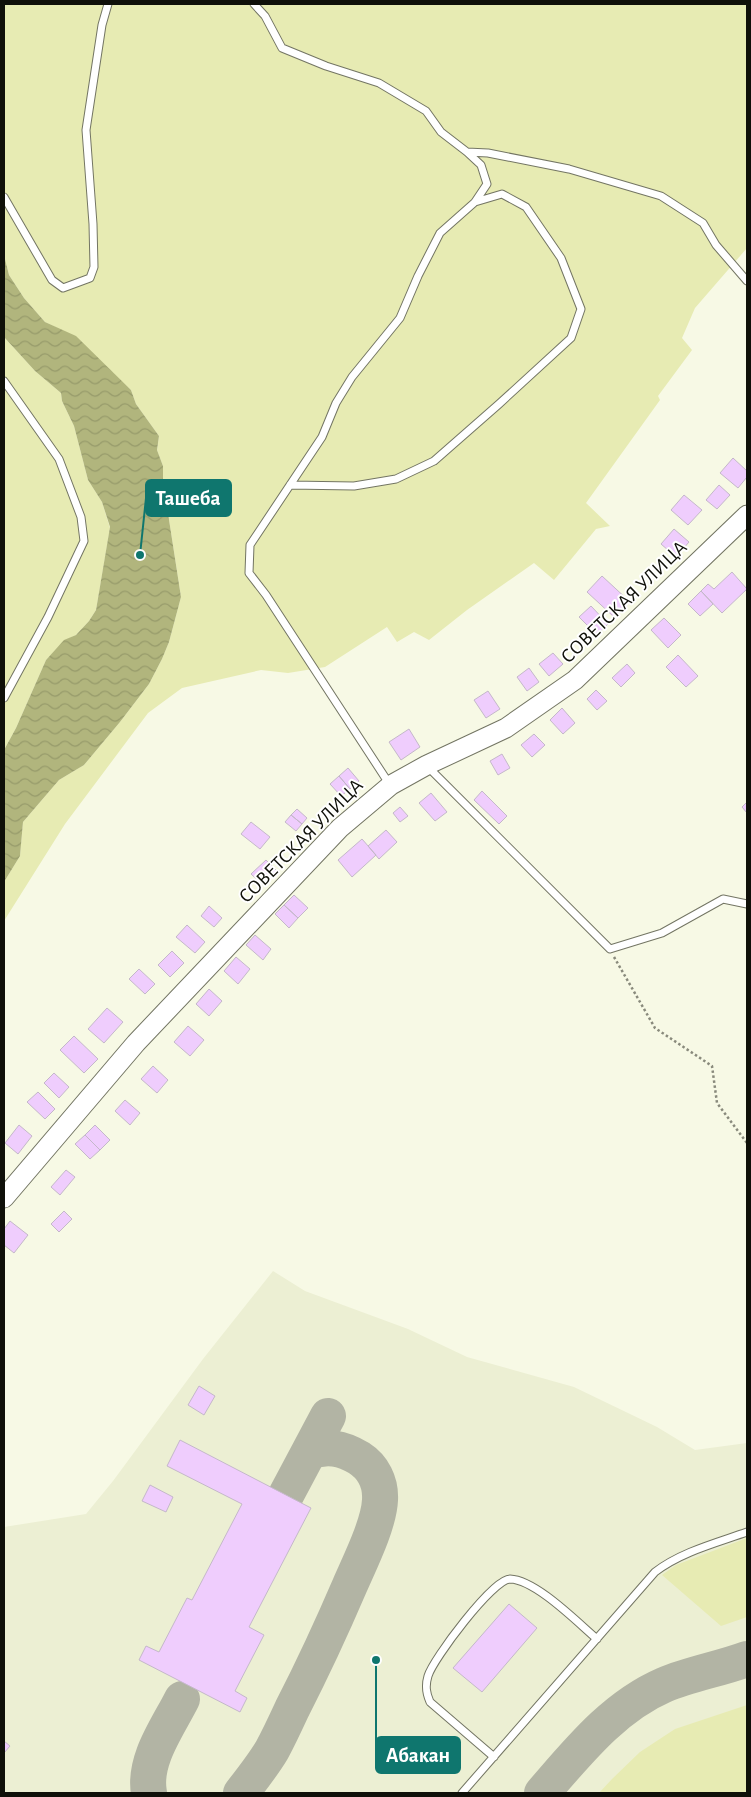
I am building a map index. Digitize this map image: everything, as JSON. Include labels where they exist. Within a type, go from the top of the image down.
[{"type":"street","name":"СОВЕТСКАЯ УЛИЦА","points":[[4,1198],[136,1043],[340,828],[391,785],[427,765],[506,728],[575,680],[747,515]]},
{"type":"lane","points":[[4,197],[52,280],[63,288],[90,278],[94,267],[94,224],[86,130],[101,34],[108,4]]},
{"type":"lane","points":[[254,4],[265,16],[282,48],[326,66],[379,83],[426,111],[441,132],[481,165],[487,184],[475,202],[440,233],[418,276],[400,318],[352,377],[336,403],[322,437],[250,545],[249,573],[266,595],[391,785]]},
{"type":"lane","points":[[467,152],[488,153],[569,169],[661,196],[703,223],[716,245],[747,281]]},
{"type":"lane","points":[[290,485],[354,486],[396,479],[434,461],[571,338],[580,309],[561,258],[526,207],[502,194],[475,202]]},
{"type":"lane","points":[[4,381],[59,460],[81,517],[84,541],[48,617],[4,698]]},
{"type":"lane","points":[[427,765],[610,949],[662,933],[723,899],[747,904]]},
{"type":"lane","points":[[462,1793],[655,1572],[668,1562],[747,1532]]},
{"type":"lane","points":[[494,1757],[430,1702],[426,1692],[427,1677],[434,1662],[484,1597],[506,1579],[523,1582],[546,1596],[597,1639]]},
{"type":"path","points":[[610,949],[655,1028],[712,1066],[717,1103],[747,1143]]},
{"type":"shaded area","points":[[4,4],[747,4],[747,248],[695,308],[682,338],[692,350],[658,396],[660,400],[586,503],[610,526],[596,529],[554,580],[534,563],[467,610],[429,640],[414,632],[397,642],[387,627],[325,667],[288,673],[261,670],[182,688],[148,713],[65,824],[4,921],[4,882],[20,856],[23,822],[59,780],[84,765],[149,684],[169,642],[181,597],[163,481],[163,466],[157,450],[159,436],[136,404],[131,390],[57,328],[45,322],[24,298],[9,275],[4,255]]},
{"type":"shaded area","points":[[4,337],[35,371],[61,393],[62,401],[74,426],[88,480],[102,502],[110,528],[96,610],[76,635],[64,641],[46,660],[16,728],[4,750]]},
{"type":"shaded area","points":[[273,1271],[305,1291],[408,1329],[467,1357],[574,1387],[657,1427],[695,1450],[747,1443],[747,1793],[4,1793],[4,1527],[86,1514],[113,1481],[203,1359]]},
{"type":"shaded area","points":[[747,1538],[747,1617],[721,1626],[662,1575],[676,1565]]},
{"type":"shaded area","points":[[747,1705],[747,1793],[599,1793],[640,1752],[675,1729]]},
{"type":"water","points":[[4,255],[9,275],[24,298],[45,322],[76,336],[131,390],[136,404],[159,436],[157,450],[163,466],[163,481],[181,597],[169,642],[149,684],[84,765],[59,780],[23,822],[20,856],[4,882],[4,750],[16,728],[46,660],[64,640],[76,635],[96,610],[110,527],[102,502],[88,480],[74,426],[62,401],[61,393],[35,371],[4,337]]},
{"type":"building","points":[[733,458],[747,471],[747,477],[738,488],[720,473]]},
{"type":"building","points":[[719,485],[730,495],[717,509],[706,500]]},
{"type":"building","points":[[684,495],[702,510],[688,525],[671,510]]},
{"type":"building","points":[[674,529],[689,542],[676,557],[661,544]]},
{"type":"building","points":[[732,572],[747,589],[722,613],[701,591],[708,584],[714,589]]},
{"type":"building","points":[[602,576],[629,601],[614,617],[587,592]]},
{"type":"building","points":[[701,591],[713,604],[700,616],[688,604]]},
{"type":"building","points":[[591,606],[608,624],[597,635],[579,617]]},
{"type":"building","points":[[664,618],[681,635],[668,648],[651,630]]},
{"type":"building","points":[[553,653],[563,664],[549,676],[539,664]]},
{"type":"building","points":[[678,655],[698,676],[686,687],[666,667]]},
{"type":"building","points":[[627,664],[635,673],[621,687],[612,678]]},
{"type":"building","points":[[529,668],[539,682],[527,691],[517,677]]},
{"type":"building","points":[[596,690],[607,701],[597,710],[587,699]]},
{"type":"building","points":[[488,691],[500,709],[486,718],[474,700]]},
{"type":"building","points":[[562,708],[575,723],[563,734],[550,720]]},
{"type":"building","points":[[409,729],[420,747],[401,760],[389,742]]},
{"type":"building","points":[[534,734],[545,745],[532,757],[521,745]]},
{"type":"building","points":[[502,754],[510,768],[498,775],[490,761]]},
{"type":"building","points":[[348,768],[359,781],[350,789],[339,776]]},
{"type":"building","points":[[339,776],[350,789],[341,796],[330,784]]},
{"type":"building","points":[[482,791],[507,816],[499,824],[474,800]]},
{"type":"building","points":[[431,793],[447,812],[435,821],[419,803]]},
{"type":"building","points":[[747,802],[747,813],[742,807]]},
{"type":"building","points":[[400,807],[408,816],[400,822],[393,813]]},
{"type":"building","points":[[297,809],[307,818],[302,824],[291,815]]},
{"type":"building","points":[[291,815],[302,824],[296,831],[285,822]]},
{"type":"building","points":[[251,822],[270,837],[260,849],[241,834]]},
{"type":"building","points":[[386,830],[397,842],[379,859],[368,846]]},
{"type":"building","points":[[362,839],[376,855],[352,877],[338,860]]},
{"type":"building","points":[[266,860],[277,871],[263,885],[251,874]]},
{"type":"building","points":[[294,895],[308,908],[298,918],[284,905]]},
{"type":"building","points":[[284,905],[298,918],[289,928],[275,914]]},
{"type":"building","points":[[209,906],[222,918],[214,927],[201,916]]},
{"type":"building","points":[[187,925],[205,942],[195,953],[176,937]]},
{"type":"building","points":[[255,935],[271,949],[263,960],[246,945]]},
{"type":"building","points":[[172,951],[184,963],[170,977],[158,965]]},
{"type":"building","points":[[236,957],[250,969],[238,984],[224,971]]},
{"type":"building","points":[[139,969],[155,984],[145,994],[129,979]]},
{"type":"building","points":[[209,989],[222,1001],[209,1016],[196,1004]]},
{"type":"building","points":[[107,1008],[123,1022],[104,1043],[88,1029]]},
{"type":"building","points":[[188,1026],[204,1040],[190,1056],[174,1042]]},
{"type":"building","points":[[74,1036],[98,1059],[84,1073],[60,1050]]},
{"type":"building","points":[[153,1066],[168,1080],[157,1093],[141,1079]]},
{"type":"building","points":[[54,1073],[69,1087],[59,1098],[44,1083]]},
{"type":"building","points":[[38,1092],[55,1109],[45,1119],[27,1102]]},
{"type":"building","points":[[125,1100],[140,1113],[130,1125],[115,1111]]},
{"type":"building","points":[[19,1125],[32,1136],[18,1154],[5,1143]]},
{"type":"building","points":[[95,1125],[110,1140],[100,1150],[85,1135]]},
{"type":"building","points":[[85,1135],[100,1150],[90,1159],[75,1144]]},
{"type":"building","points":[[66,1170],[75,1177],[60,1195],[51,1187]]},
{"type":"building","points":[[64,1211],[72,1219],[59,1232],[51,1224]]},
{"type":"building","points":[[10,1221],[28,1235],[14,1253],[4,1245],[4,1229]]},
{"type":"building","points":[[199,1386],[215,1396],[204,1415],[188,1405]]},
{"type":"building","points":[[180,1440],[311,1508],[249,1627],[264,1635],[235,1691],[247,1698],[240,1712],[139,1660],[146,1646],[159,1652],[187,1598],[192,1600],[242,1504],[167,1466]]},
{"type":"building","points":[[150,1485],[173,1497],[166,1512],[142,1501]]},
{"type":"building","points":[[509,1604],[537,1628],[482,1692],[453,1668]]},
{"type":"building","points":[[4,1741],[10,1746],[4,1753]]},
{"type":"taxiway","points":[[286,1495],[328,1416]]},
{"type":"taxiway","points":[[241,1793],[272,1750],[364,1554],[379,1510],[379,1487],[372,1470],[364,1462],[347,1452],[334,1449],[328,1448],[309,1452]]},
{"type":"taxiway","points":[[542,1793],[597,1732],[612,1718],[646,1694],[684,1678],[747,1659]]},
{"type":"taxiway","points":[[149,1793],[148,1781],[153,1756],[182,1699]]},
{"type":"place","name":"Ташеба","points":[[140,555]]},
{"type":"place","name":"Абакан","points":[[376,1660]]}]
